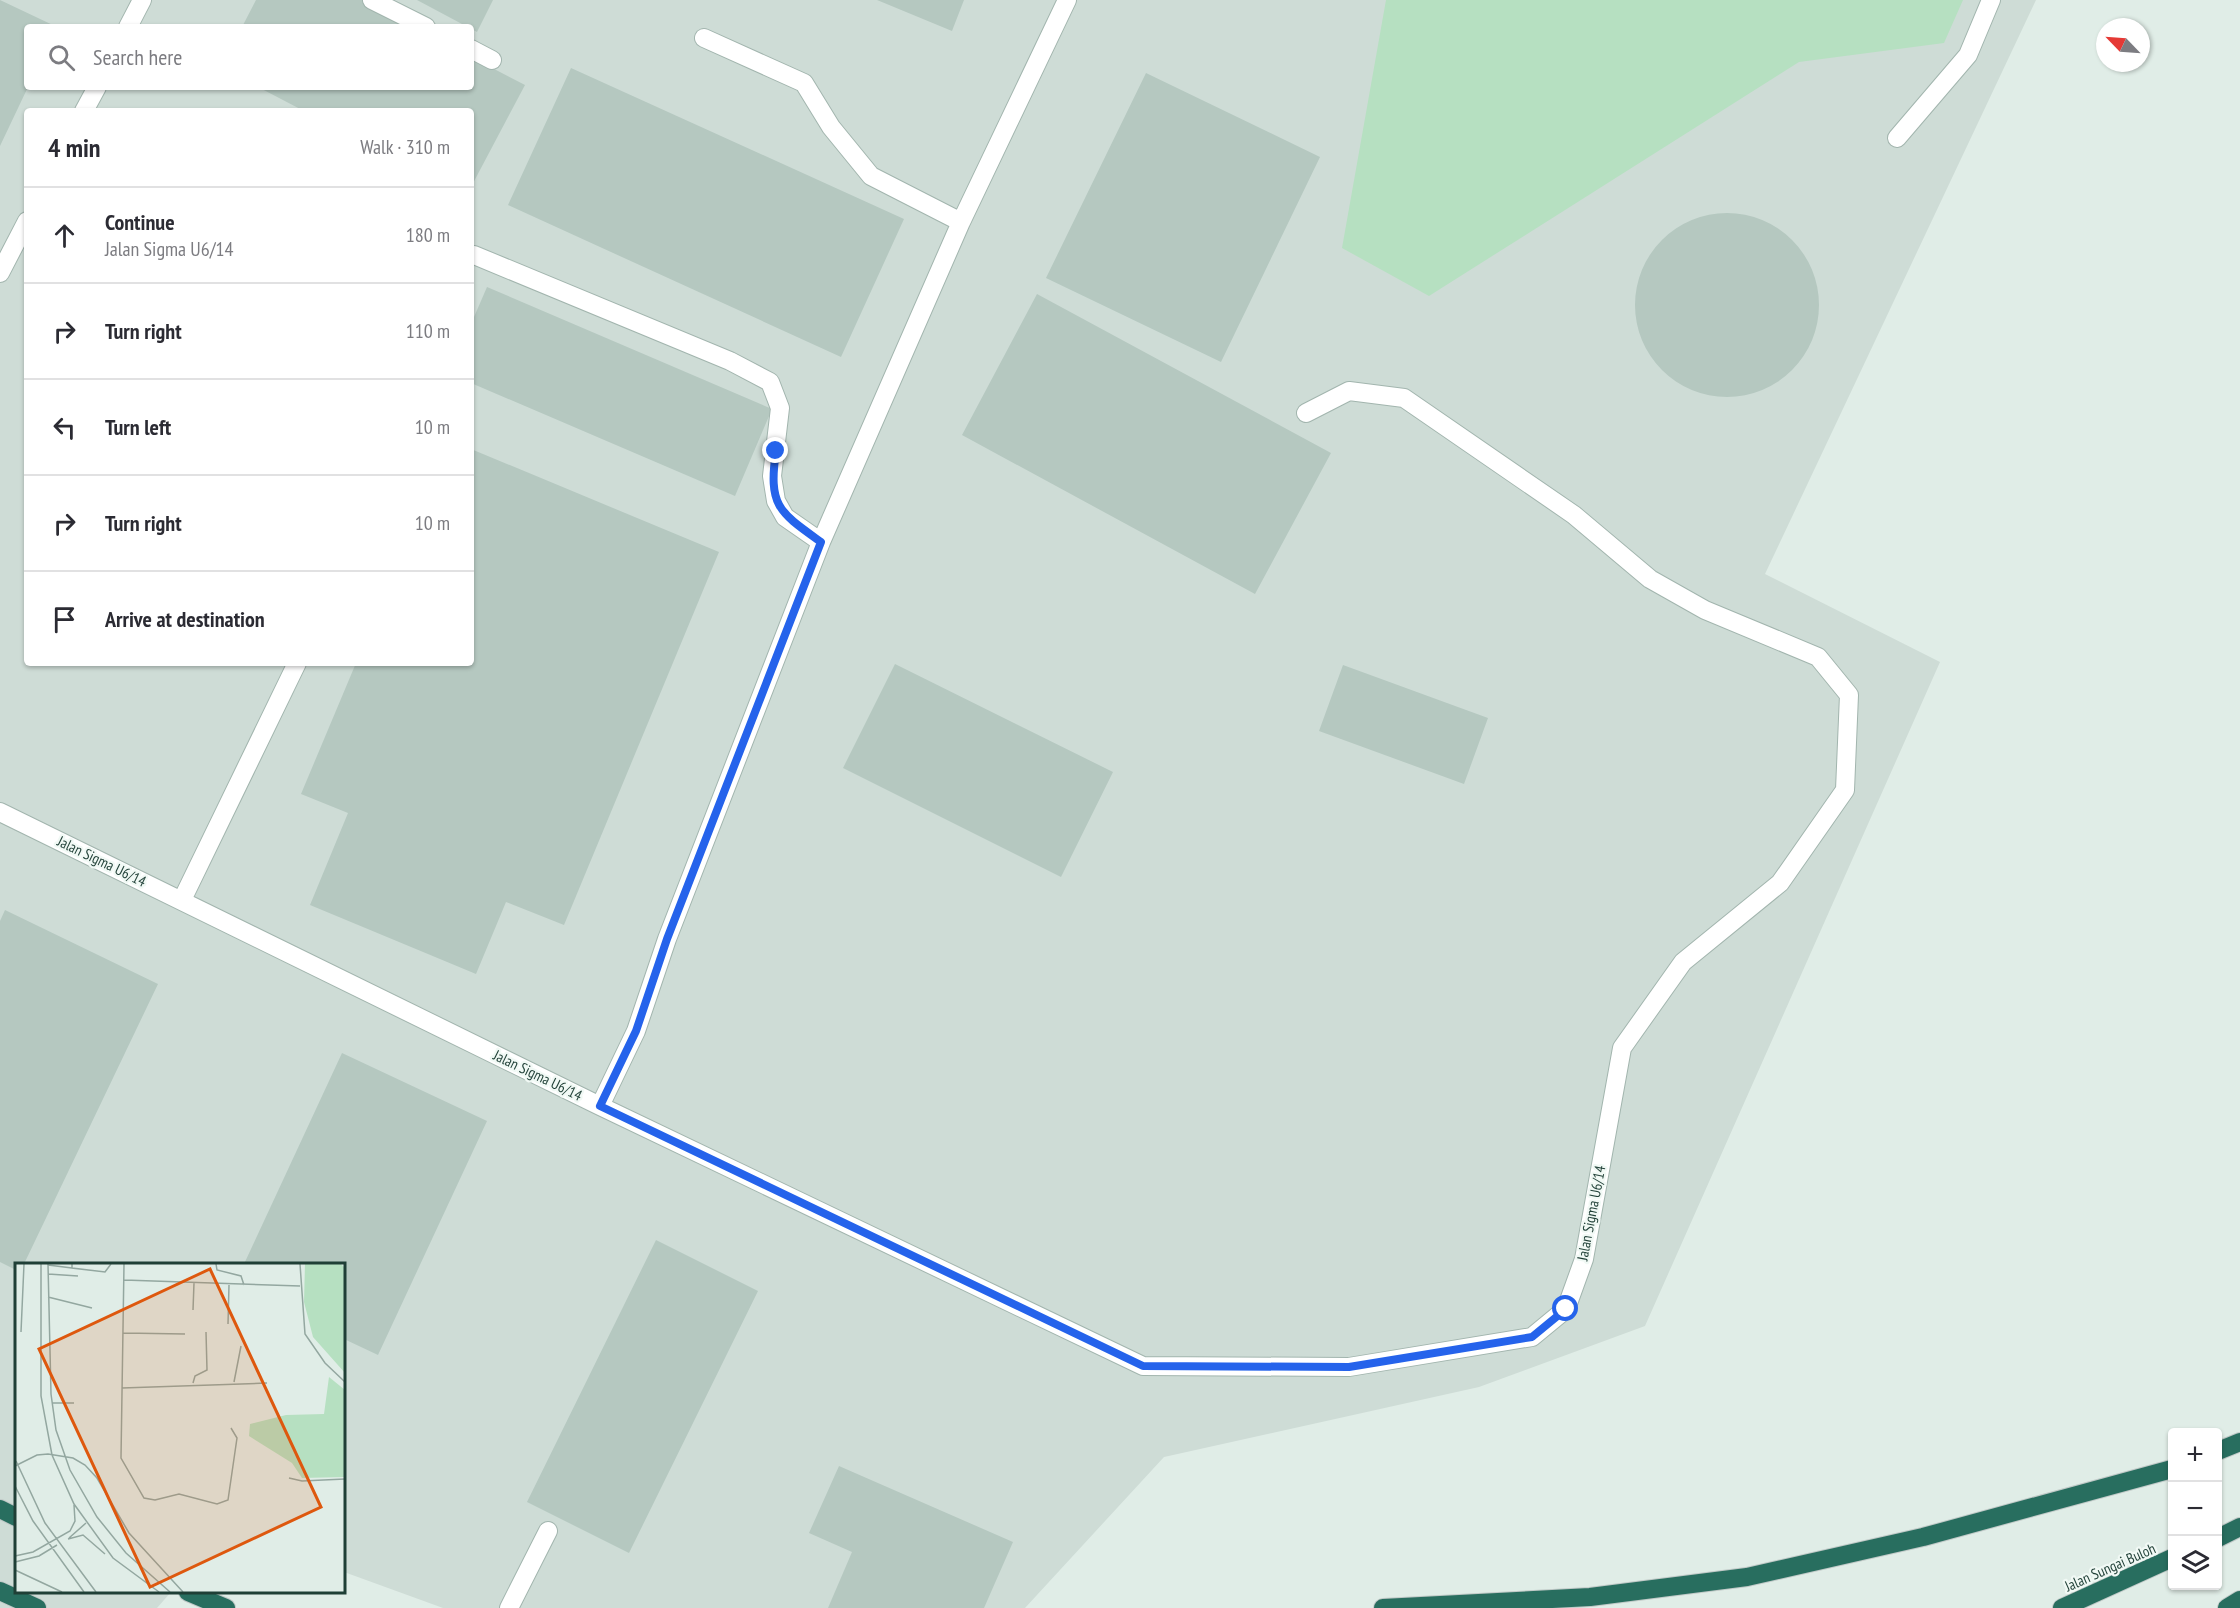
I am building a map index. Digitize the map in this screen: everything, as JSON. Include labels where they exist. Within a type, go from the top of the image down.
[{"type":"highway","points":[[2222,1449],[2240,1443]]},
{"type":"highway","points":[[1383,1608],[1590,1597],[1747,1577],[1923,1538],[2168,1470]]},
{"type":"highway","points":[[0,1509],[15,1516]]},
{"type":"highway","points":[[2221,1536],[2240,1527]]},
{"type":"highway","name":"Jalan Sungai Buloh","points":[[2062,1608],[2168,1560]]},
{"type":"highway","points":[[0,1591],[37,1608]]},
{"type":"highway","points":[[190,1593],[226,1608]]},
{"type":"highway","points":[[2227,1608],[2240,1600]]},
{"type":"street","points":[[130,24],[142,0]]},
{"type":"street","points":[[372,0],[420,24]]},
{"type":"street","points":[[600,1106],[636,1031],[667,939],[821,542],[961,222],[1067,0]]},
{"type":"street","points":[[1897,138],[1968,55],[1991,0]]},
{"type":"street","points":[[704,38],[804,82],[831,127],[871,177],[961,222]]},
{"type":"street","points":[[474,51],[492,60]]},
{"type":"street","points":[[86,108],[95,90]]},
{"type":"street","points":[[0,273],[24,227]]},
{"type":"street","points":[[474,255],[730,361],[770,382],[780,408],[772,476],[776,501],[785,517],[821,542]]},
{"type":"street","name":"Jalan Sigma U6/14","points":[[0,812],[600,1106],[1143,1366],[1349,1367],[1532,1337],[1566,1309],[1584,1259],[1623,1048],[1683,962],[1780,883],[1845,790],[1849,695],[1818,657],[1705,610],[1650,579],[1574,515],[1404,398],[1349,391],[1306,413]]},
{"type":"street","points":[[182,900],[296,666]]},
{"type":"street","points":[[509,1608],[548,1531]]},
{"type":"shaded area","points":[[0,0],[2036,0],[1765,574],[1940,662],[1645,1326],[1479,1387],[1164,1457],[1025,1608],[443,1608],[345,1572],[345,1263],[15,1263],[15,1593],[170,1593],[157,1608],[0,1608]]},
{"type":"green space","points":[[1386,0],[1963,0],[1944,43],[1799,62],[1429,296],[1342,248]]},
{"type":"building","points":[[0,0],[51,24],[24,24],[24,90],[27,90],[0,146]]},
{"type":"building","points":[[256,0],[364,0],[409,24],[244,24]]},
{"type":"building","points":[[417,0],[493,0],[477,32],[474,30],[474,24],[462,24]]},
{"type":"building","points":[[877,0],[964,0],[952,31]]},
{"type":"building","points":[[474,59],[525,85],[474,181],[474,108],[298,108],[264,90],[474,90]]},
{"type":"building","points":[[571,68],[904,219],[841,357],[508,205]]},
{"type":"building","points":[[1146,73],[1320,157],[1221,362],[1046,278]]},
{"type":"building","points":[[1727,213],[1762,220],[1792,240],[1812,270],[1819,305],[1812,340],[1792,370],[1762,390],[1727,397],[1692,390],[1662,370],[1642,340],[1635,305],[1642,270],[1662,240],[1692,220]]},
{"type":"building","points":[[487,287],[772,409],[735,496],[474,384],[474,317]]},
{"type":"building","points":[[1037,294],[1331,453],[1255,594],[962,435]]},
{"type":"building","points":[[474,450],[719,552],[564,925],[506,902],[476,974],[310,905],[348,813],[301,794],[355,666],[474,666]]},
{"type":"building","points":[[895,664],[1113,772],[1061,877],[843,768]]},
{"type":"building","points":[[1343,665],[1488,718],[1464,784],[1319,731]]},
{"type":"building","points":[[5,910],[158,984],[24,1263],[15,1263],[15,1270],[0,1262],[0,921]]},
{"type":"building","points":[[342,1053],[487,1121],[378,1355],[345,1339],[345,1263],[244,1263]]},
{"type":"building","points":[[656,1240],[758,1291],[629,1553],[527,1502]]},
{"type":"building","points":[[839,1466],[1013,1542],[984,1608],[828,1608],[852,1552],[809,1533]]},
{"type":"route","points":[[776,451],[772,476],[776,501],[785,517],[821,542],[667,939],[636,1031],[600,1106],[1143,1366],[1349,1367],[1532,1337],[1566,1309]]}]
